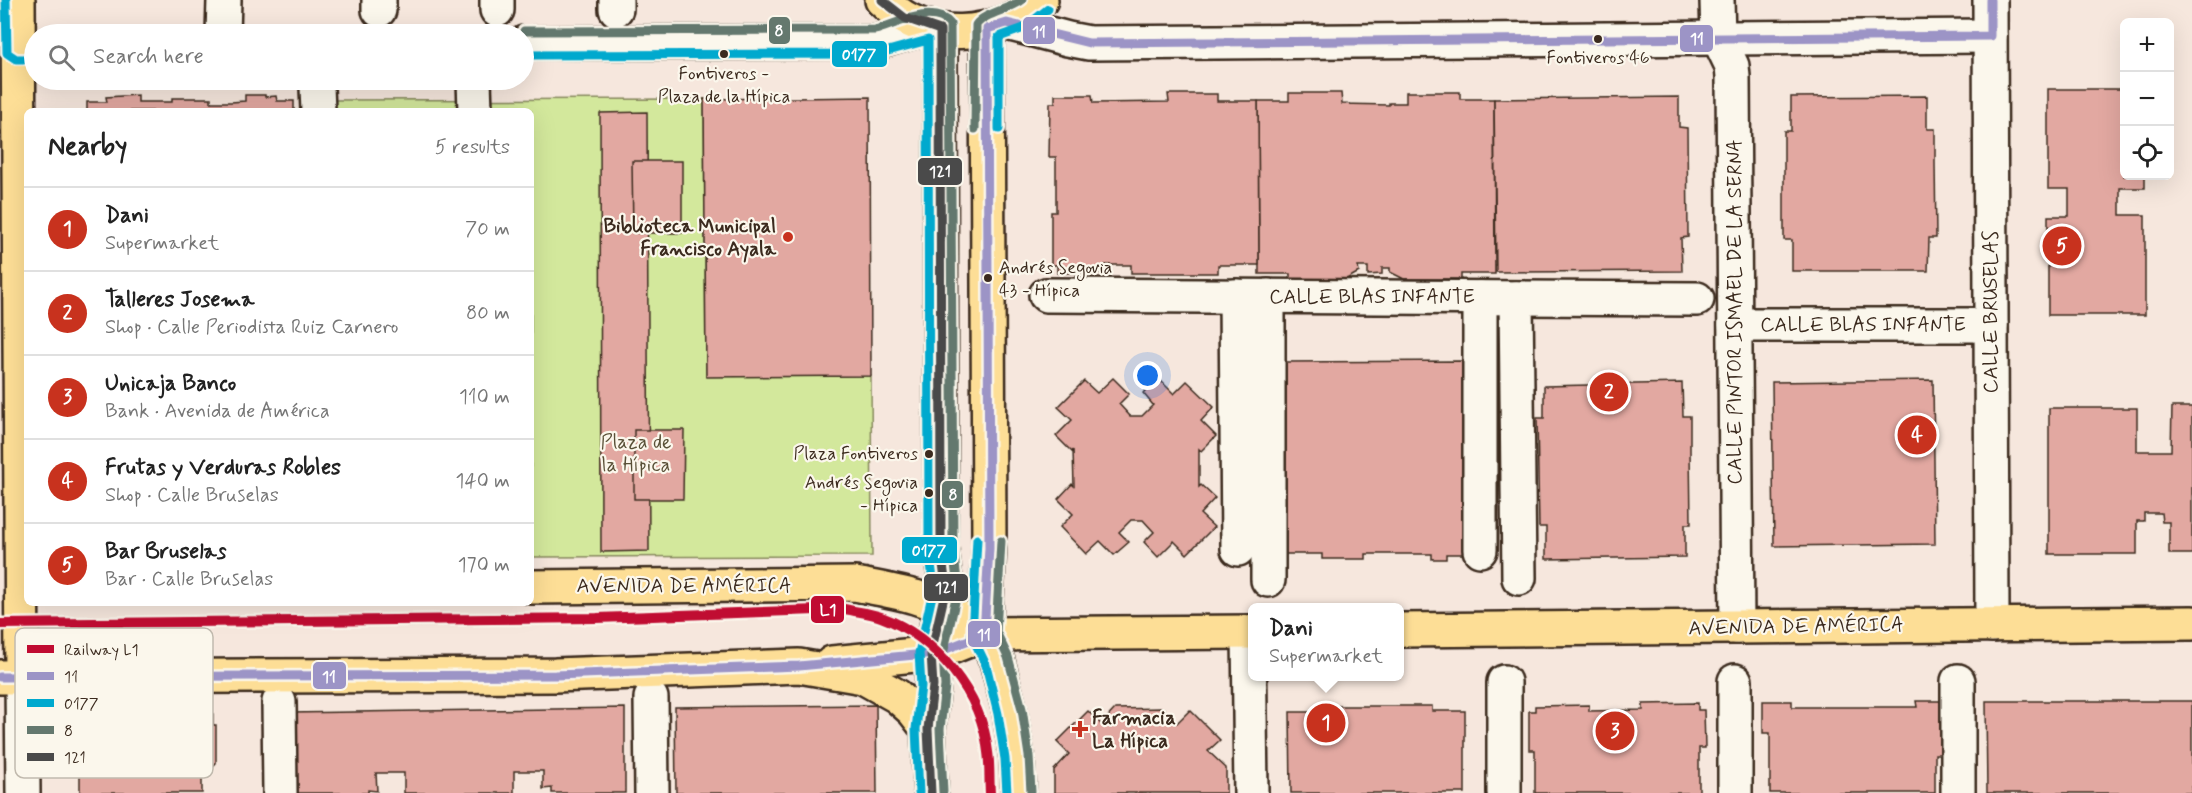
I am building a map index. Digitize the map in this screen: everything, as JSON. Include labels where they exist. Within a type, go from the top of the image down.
[{"type":"main road","points":[[11,677],[16,592],[9,128],[18,47],[18,0]]},
{"type":"main road","points":[[882,0],[905,18],[934,29],[963,32],[997,26],[1029,11],[1041,0]]},
{"type":"main road","points":[[997,26],[989,548],[984,634],[997,661],[1010,712],[1017,758],[1019,793]]},
{"type":"main road","points":[[931,793],[928,729],[933,686],[931,653],[946,588],[941,548],[934,29]]},
{"type":"main road","points":[[901,593],[916,579],[941,548]]},
{"type":"main road","name":"AVENIDA DE AMÉRICA","points":[[534,587],[855,584],[901,593],[943,606],[984,634]]},
{"type":"main road","name":"AVENIDA DE AMÉRICA","points":[[1404,630],[2192,623]]},
{"type":"main road","points":[[213,676],[555,675],[799,666],[931,653],[984,634],[1248,632]]},
{"type":"main road","points":[[799,666],[862,677],[897,696],[914,711],[928,729]]},
{"type":"street","points":[[223,24],[224,0]]},
{"type":"street","name":"CALLE PINTOR ISMAEL DE LA SERNA","points":[[1717,0],[1718,38],[1732,66],[1737,627]]},
{"type":"street","name":"CALLE BRUSELAS","points":[[1990,0],[1992,625]]},
{"type":"street","points":[[997,26],[1089,43],[1990,36]]},
{"type":"street","points":[[534,43],[877,42],[934,29]]},
{"type":"street","points":[[474,90],[475,108]]},
{"type":"street","name":"CALLE BLAS INFANTE","points":[[1047,295],[1697,299]]},
{"type":"street","points":[[1236,296],[1238,549]]},
{"type":"street","points":[[1268,296],[1268,580]]},
{"type":"street","points":[[1479,298],[1480,550]]},
{"type":"street","points":[[1516,298],[1519,578]]},
{"type":"street","name":"CALLE BLAS INFANTE","points":[[1735,325],[1991,325]]},
{"type":"street","points":[[11,677],[15,716]]},
{"type":"street","points":[[1251,681],[1251,793]]},
{"type":"street","points":[[1735,681],[1735,793]]},
{"type":"street","points":[[1958,681],[1958,793]]},
{"type":"street","points":[[1504,682],[1504,793]]},
{"type":"street","points":[[651,698],[652,793]]},
{"type":"street","points":[[279,702],[280,793]]},
{"type":"street","points":[[21,778],[23,793]]},
{"type":"green space","name":"Plaza de la Hípica","points":[[704,99],[706,376],[871,376],[872,556],[534,557],[534,108],[329,108],[329,100]]},
{"type":"building","points":[[2048,89],[2120,89],[2120,180],[2145,180],[2145,188],[2120,188],[2120,215],[2145,215],[2145,315],[2048,315],[2048,216],[2069,216],[2069,189],[2048,189]]},
{"type":"building","points":[[1406,92],[1460,92],[1460,99],[1494,99],[1495,274],[1461,274],[1461,279],[1404,279],[1390,272],[1390,268],[1382,268],[1382,274],[1368,275],[1368,267],[1358,267],[1359,272],[1345,280],[1290,280],[1290,274],[1259,274],[1258,101],[1289,101],[1289,93],[1341,93],[1342,104],[1389,105],[1389,103],[1406,103]]},
{"type":"building","points":[[1168,94],[1217,94],[1217,101],[1258,101],[1259,265],[1218,265],[1218,273],[1131,273],[1131,265],[1105,265],[1105,273],[1057,273],[1057,265],[1051,265],[1051,212],[1056,212],[1056,157],[1049,157],[1050,103],[1055,103],[1055,95],[1092,95],[1093,103],[1169,102]]},
{"type":"building","points":[[138,95],[138,102],[172,102],[172,98],[211,98],[211,102],[231,102],[245,101],[245,95],[265,95],[265,97],[276,96],[277,101],[294,101],[294,108],[87,108],[87,102],[107,102],[106,97]]},
{"type":"building","points":[[1927,96],[1927,129],[1935,129],[1936,238],[1929,238],[1928,271],[1792,271],[1792,240],[1784,240],[1784,131],[1791,131],[1791,97]]},
{"type":"building","name":"Biblioteca Municipal Francisco Ayala","points":[[870,97],[871,376],[706,377],[704,99]]},
{"type":"building","points":[[1679,97],[1679,127],[1687,128],[1688,237],[1681,238],[1682,271],[1496,272],[1494,99]]},
{"type":"building","points":[[647,112],[649,551],[601,552],[600,113]]},
{"type":"building","points":[[632,161],[682,161],[682,233],[633,233]]},
{"type":"building","points":[[1463,361],[1463,554],[1446,554],[1446,559],[1432,559],[1432,554],[1366,554],[1366,559],[1322,559],[1322,554],[1284,554],[1284,362]]},
{"type":"building","points":[[1113,378],[1129,394],[1119,404],[1130,416],[1142,416],[1153,405],[1143,393],[1158,378],[1174,394],[1187,381],[1214,407],[1201,421],[1216,436],[1201,451],[1199,449],[1199,487],[1201,485],[1215,498],[1200,514],[1214,527],[1187,554],[1174,541],[1158,557],[1144,542],[1154,532],[1143,520],[1131,520],[1119,532],[1129,542],[1114,555],[1100,541],[1086,554],[1060,527],[1073,514],[1058,499],[1072,484],[1074,486],[1073,450],[1072,452],[1056,436],[1072,420],[1058,407],[1084,381],[1097,393]]},
{"type":"building","points":[[1933,380],[1935,544],[1774,546],[1772,382]]},
{"type":"building","points":[[1682,383],[1683,416],[1690,416],[1691,524],[1685,524],[1685,557],[1546,559],[1546,527],[1539,527],[1537,418],[1544,418],[1544,386]]},
{"type":"building","points":[[2172,407],[2192,407],[2192,554],[2169,554],[2169,522],[2162,522],[2161,513],[2144,513],[2144,521],[2137,521],[2137,554],[2049,554],[2049,408],[2137,408],[2137,451],[2171,451]]},
{"type":"building","points":[[634,430],[684,430],[683,499],[634,499]]},
{"type":"building","points":[[1763,701],[1792,701],[1792,707],[1917,707],[1916,701],[1948,701],[1948,733],[1941,732],[1942,754],[1935,754],[1935,793],[1770,793],[1770,733],[1763,733]]},
{"type":"building","points":[[1986,701],[2192,701],[2192,793],[1987,793]]},
{"type":"building","points":[[1698,703],[1698,710],[1704,710],[1705,748],[1699,748],[1699,793],[1535,793],[1535,750],[1529,750],[1529,711],[1535,711],[1535,706],[1589,705],[1589,711],[1643,710],[1643,704]]},
{"type":"building","points":[[876,705],[877,793],[676,793],[675,707]]},
{"type":"building","points":[[1322,706],[1432,706],[1432,711],[1465,711],[1465,793],[1291,793],[1290,712],[1322,712]]},
{"type":"building","points":[[625,708],[625,793],[552,793],[552,788],[543,789],[543,771],[514,771],[514,793],[404,793],[404,773],[376,773],[377,791],[291,793],[290,713]]},
{"type":"building","points":[[1163,708],[1177,723],[1190,710],[1220,740],[1208,751],[1226,768],[1226,793],[1054,793],[1054,770],[1069,754],[1057,742],[1088,711],[1101,724],[1115,709]]},
{"type":"building","points":[[213,725],[216,725],[216,763],[213,766]]},
{"type":"building","points":[[80,778],[202,778],[202,793],[80,793]]},
{"type":"rail line","name":"L1","points":[[0,624],[597,618],[845,609],[877,616],[901,626],[920,638],[953,670],[966,689],[984,730],[989,757],[990,793]]},
{"type":"transit line","name":"0177","points":[[6,0],[7,53],[16,59],[24,59]]},
{"type":"transit line","name":"121","points":[[882,0],[905,18],[940,30],[941,548],[946,588],[931,653],[933,686],[928,729],[931,793]]},
{"type":"transit line","name":"8","points":[[975,129],[976,25],[985,17],[1022,0]]},
{"type":"transit line","name":"11","points":[[213,676],[555,675],[799,666],[936,653],[984,634],[989,548],[987,29],[1007,23],[1089,43],[1990,36],[1990,0]]},
{"type":"transit line","name":"0177","points":[[999,129],[999,37],[1024,28],[1048,9]]},
{"type":"transit line","name":"8","points":[[534,31],[875,30],[903,20],[924,16],[943,18],[950,24],[953,547],[958,589],[943,654],[945,686],[940,729],[943,792]]},
{"type":"transit line","name":"0177","points":[[534,55],[877,54],[928,40],[929,548],[934,587],[919,653],[921,686],[916,729],[919,793]]},
{"type":"transit line","name":"0177","points":[[977,539],[972,636],[986,665],[998,714],[1005,759],[1007,793]]},
{"type":"transit line","name":"8","points":[[1001,541],[996,632],[1008,657],[1022,709],[1029,756],[1031,792]]},
{"type":"transit line","name":"11","points":[[0,677],[15,677]]},
{"type":"place","name":"Fontiveros 46","points":[[1598,39]]},
{"type":"place","name":"Fontiveros - Plaza de la Hípica","points":[[724,54]]},
{"type":"place","name":"Biblioteca Municipal Francisco Ayala","points":[[788,237]]},
{"type":"place","name":"Bar Bruselas","points":[[2062,246]]},
{"type":"place","name":"Andrés Segovia 43 - Hípica","points":[[988,278]]},
{"type":"place","name":"Talleres Josema","points":[[1609,392]]},
{"type":"place","name":"Frutas y Verduras Robles","points":[[1917,435]]},
{"type":"place","name":"Plaza Fontiveros","points":[[929,454]]},
{"type":"place","name":"Andrés Segovia - Hípica","points":[[929,493]]},
{"type":"place","name":"Dani","points":[[1326,723]]},
{"type":"place","name":"Farmacia La Hípica","points":[[1080,729]]},
{"type":"place","name":"Unicaja Banco","points":[[1615,731]]}]
